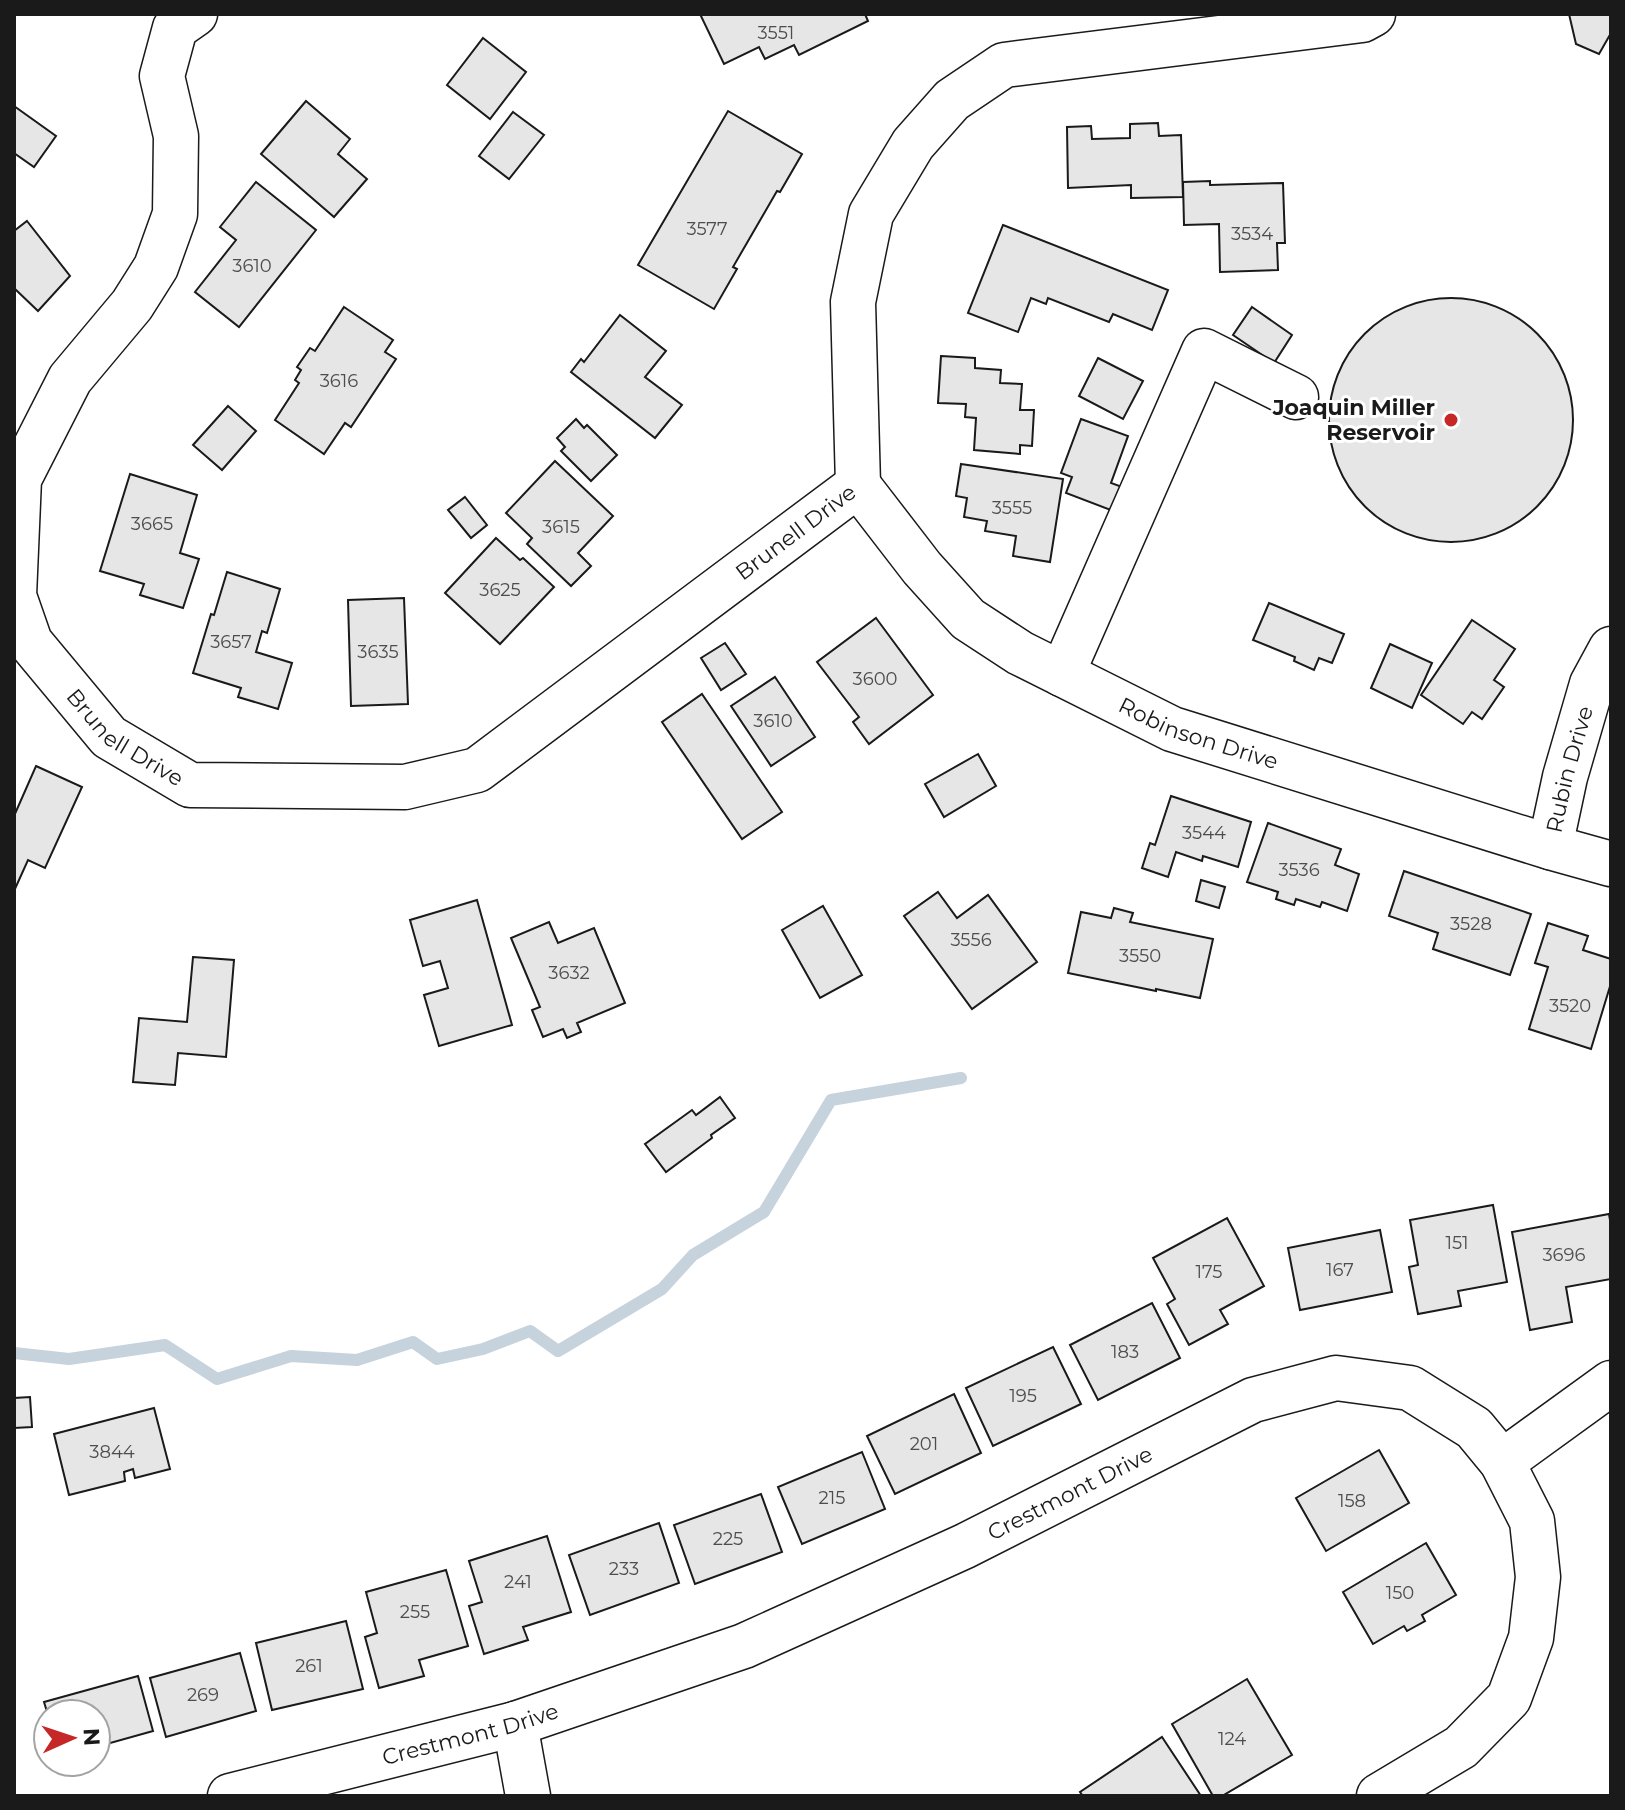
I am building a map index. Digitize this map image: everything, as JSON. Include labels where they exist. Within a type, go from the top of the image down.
[{"type":"street","points":[[22,650],[14,596],[19,479],[70,379],[132,305],[156,267],[175,214],[176,136],[162,76],[175,28],[195,14]]},
{"type":"street","name":"Brunell Drive","points":[[22,650],[109,737],[190,785],[405,787],[477,770],[858,485],[853,302],[871,214],[913,144],[952,100],[1004,65],[1362,20],[1373,14]]},
{"type":"street","points":[[1062,674],[1204,351],[1296,397]]},
{"type":"street","name":"Robinson Drive","points":[[858,485],[922,568],[968,619],[1020,653],[1172,729],[1611,864]]},
{"type":"street","name":"Rubin Drive","points":[[1550,847],[1565,777],[1592,684],[1611,649]]},
{"type":"street","name":"Crestmont Drive","points":[[230,1796],[515,1724],[744,1646],[965,1546],[1253,1400],[1336,1378],[1410,1388],[1474,1428],[1502,1462],[1532,1521],[1538,1577],[1531,1638],[1509,1698],[1461,1747],[1379,1796]]},
{"type":"street","points":[[1502,1462],[1611,1383]]},
{"type":"street","points":[[515,1724],[528,1796]]},
{"type":"building","points":[[700,14],[865,14],[868,21],[799,55],[794,45],[765,59],[759,47],[724,64]]},
{"type":"building","points":[[1569,14],[1611,14],[1611,33],[1599,54],[1576,44]]},
{"type":"building","points":[[483,38],[526,72],[490,119],[447,85]]},
{"type":"building","points":[[306,101],[350,139],[338,154],[367,179],[334,217],[261,154]]},
{"type":"building","points":[[14,106],[56,136],[34,167],[14,153]]},
{"type":"building","points":[[728,111],[802,154],[733,267],[737,269],[714,309],[638,265]]},
{"type":"building","points":[[513,112],[544,135],[509,179],[479,156]]},
{"type":"building","points":[[1158,123],[1159,136],[1181,135],[1183,197],[1131,198],[1131,185],[1068,188],[1067,127],[1091,126],[1092,139],[1130,138],[1130,124]]},
{"type":"building","points":[[1210,181],[1210,185],[1283,183],[1285,243],[1277,243],[1278,270],[1220,272],[1219,224],[1184,225],[1183,182]]},
{"type":"building","points":[[256,182],[316,230],[239,327],[195,292],[236,240],[220,227]]},
{"type":"building","points":[[27,221],[70,276],[38,311],[14,288],[14,231]]},
{"type":"building","points":[[1003,225],[1168,290],[1152,330],[1113,314],[1109,322],[1048,298],[1046,304],[1031,298],[1018,332],[968,313]]},
{"type":"building","name":"Joaquin Miller Reservoir","points":[[1451,298],[1475,300],[1498,307],[1519,318],[1537,334],[1553,352],[1564,373],[1571,396],[1571,444],[1564,467],[1553,488],[1537,506],[1519,522],[1498,533],[1475,540],[1451,542],[1427,540],[1404,533],[1383,522],[1365,506],[1349,488],[1338,467],[1331,444],[1329,420],[1331,396],[1338,373],[1349,352],[1365,334],[1383,318],[1404,307],[1427,300]]},
{"type":"building","points":[[344,307],[393,340],[385,352],[396,359],[351,427],[345,423],[324,454],[275,420],[299,383],[295,380],[301,370],[297,367],[310,348],[315,351]]},
{"type":"building","points":[[1252,307],[1292,335],[1274,363],[1233,335]]},
{"type":"building","points":[[620,315],[666,351],[645,377],[682,405],[655,438],[571,372],[581,359],[584,362]]},
{"type":"building","points":[[941,356],[975,358],[975,368],[1001,370],[1000,383],[1022,384],[1020,410],[1034,410],[1032,446],[1020,445],[1020,454],[974,450],[976,418],[965,417],[966,404],[938,403]]},
{"type":"building","points":[[1098,358],[1143,381],[1123,419],[1079,396]]},
{"type":"building","points":[[228,406],[256,431],[222,470],[193,445]]},
{"type":"building","points":[[576,419],[584,428],[587,425],[617,455],[591,481],[561,451],[565,447],[557,438]]},
{"type":"building","points":[[1081,419],[1128,436],[1111,483],[1125,488],[1116,512],[1066,493],[1072,477],[1061,473]]},
{"type":"building","points":[[555,461],[613,516],[578,553],[591,566],[571,586],[527,544],[532,538],[506,513]]},
{"type":"building","points":[[961,464],[1063,479],[1050,562],[1013,556],[1016,536],[985,531],[987,521],[964,517],[967,498],[956,496]]},
{"type":"building","points":[[130,474],[197,495],[180,553],[199,559],[183,608],[140,595],[144,584],[100,571]]},
{"type":"building","points":[[465,497],[487,525],[471,538],[448,510]]},
{"type":"building","points":[[496,538],[554,587],[500,644],[445,593]]},
{"type":"building","points":[[227,572],[280,589],[267,633],[262,631],[256,652],[292,663],[278,709],[238,697],[241,688],[193,673]]},
{"type":"building","points":[[404,598],[408,704],[351,706],[348,600]]},
{"type":"building","points":[[1269,603],[1344,634],[1332,663],[1319,658],[1314,670],[1294,661],[1295,657],[1253,640]]},
{"type":"building","points":[[876,618],[933,695],[869,744],[853,722],[859,717],[817,662]]},
{"type":"building","points":[[1472,620],[1515,649],[1494,680],[1504,687],[1482,719],[1472,712],[1463,724],[1421,695]]},
{"type":"building","points":[[725,643],[746,674],[721,690],[701,658]]},
{"type":"building","points":[[1390,644],[1432,663],[1412,708],[1371,688]]},
{"type":"building","points":[[775,677],[815,737],[771,766],[731,706]]},
{"type":"building","points":[[702,694],[782,812],[742,839],[662,722]]},
{"type":"building","points":[[978,754],[996,786],[944,817],[925,784]]},
{"type":"building","points":[[36,766],[82,787],[45,868],[28,860],[14,891],[14,816]]},
{"type":"building","points":[[1171,796],[1251,822],[1238,867],[1203,856],[1202,861],[1176,852],[1168,877],[1142,868],[1150,843],[1155,845]]},
{"type":"building","points":[[1268,823],[1341,849],[1335,865],[1359,874],[1347,911],[1322,902],[1320,907],[1296,899],[1294,905],[1276,899],[1278,892],[1247,882]]},
{"type":"building","points":[[1404,871],[1531,914],[1510,975],[1433,949],[1438,933],[1389,916]]},
{"type":"building","points":[[1201,880],[1225,887],[1219,908],[1196,901]]},
{"type":"building","points":[[938,892],[957,918],[988,895],[1037,962],[972,1009],[904,916]]},
{"type":"building","points":[[477,900],[512,1025],[439,1046],[424,995],[448,988],[440,961],[423,966],[410,920]]},
{"type":"building","points":[[823,906],[862,975],[820,998],[782,930]]},
{"type":"building","points":[[1114,908],[1133,913],[1130,922],[1213,939],[1200,998],[1068,973],[1081,912],[1111,918]]},
{"type":"building","points":[[549,922],[558,943],[594,928],[625,1003],[577,1023],[581,1032],[567,1038],[563,1029],[543,1037],[532,1010],[540,1007],[511,938]]},
{"type":"building","points":[[1548,923],[1588,936],[1583,950],[1611,959],[1611,983],[1591,1049],[1529,1029],[1548,967],[1535,963]]},
{"type":"building","points":[[193,957],[234,960],[226,1057],[178,1053],[175,1085],[133,1082],[139,1018],[187,1022]]},
{"type":"building","points":[[720,1097],[735,1118],[666,1172],[645,1144],[692,1110],[696,1115]]},
{"type":"building","points":[[1493,1205],[1507,1282],[1458,1291],[1461,1306],[1418,1314],[1409,1267],[1418,1265],[1410,1220]]},
{"type":"building","points":[[1609,1214],[1611,1279],[1566,1287],[1572,1322],[1530,1330],[1512,1232]]},
{"type":"building","points":[[1227,1218],[1264,1286],[1220,1310],[1228,1324],[1189,1345],[1167,1304],[1175,1299],[1153,1258]]},
{"type":"building","points":[[1380,1230],[1392,1292],[1300,1310],[1288,1248]]},
{"type":"building","points":[[1152,1303],[1180,1358],[1098,1400],[1070,1345]]},
{"type":"building","points":[[1053,1347],[1081,1404],[993,1446],[966,1388]]},
{"type":"building","points":[[954,1394],[981,1453],[895,1494],[867,1436]]},
{"type":"building","points":[[30,1397],[32,1427],[14,1428],[14,1398]]},
{"type":"building","points":[[154,1408],[170,1469],[135,1478],[133,1469],[124,1472],[125,1481],[69,1495],[54,1434]]},
{"type":"building","points":[[1379,1450],[1409,1503],[1326,1551],[1296,1498]]},
{"type":"building","points":[[862,1452],[885,1509],[802,1544],[778,1487]]},
{"type":"building","points":[[761,1494],[782,1552],[695,1584],[674,1525]]},
{"type":"building","points":[[659,1523],[679,1583],[590,1615],[569,1555]]},
{"type":"building","points":[[547,1536],[571,1612],[523,1627],[528,1640],[484,1654],[469,1606],[482,1602],[469,1561]]},
{"type":"building","points":[[1426,1543],[1456,1595],[1422,1615],[1425,1621],[1407,1631],[1404,1626],[1373,1644],[1343,1592]]},
{"type":"building","points":[[446,1570],[468,1646],[419,1660],[424,1676],[379,1688],[365,1637],[377,1633],[366,1592]]},
{"type":"building","points":[[346,1621],[363,1689],[272,1710],[256,1643]]},
{"type":"building","points":[[240,1653],[256,1711],[166,1737],[150,1678]]},
{"type":"building","points":[[138,1676],[153,1731],[112,1743],[112,1698],[58,1698]]},
{"type":"building","points":[[1247,1679],[1292,1755],[1222,1796],[1213,1796],[1172,1724]]},
{"type":"building","points":[[1162,1737],[1201,1796],[1083,1796],[1080,1792]]},
{"type":"waterway","points":[[14,1353],[69,1359],[165,1345],[217,1379],[291,1356],[357,1360],[413,1342],[437,1359],[483,1349],[530,1331],[558,1351],[662,1289],[693,1255],[764,1212],[831,1100],[961,1078]]},
{"type":"place","name":"Joaquin Miller Reservoir","points":[[1451,420]]}]
